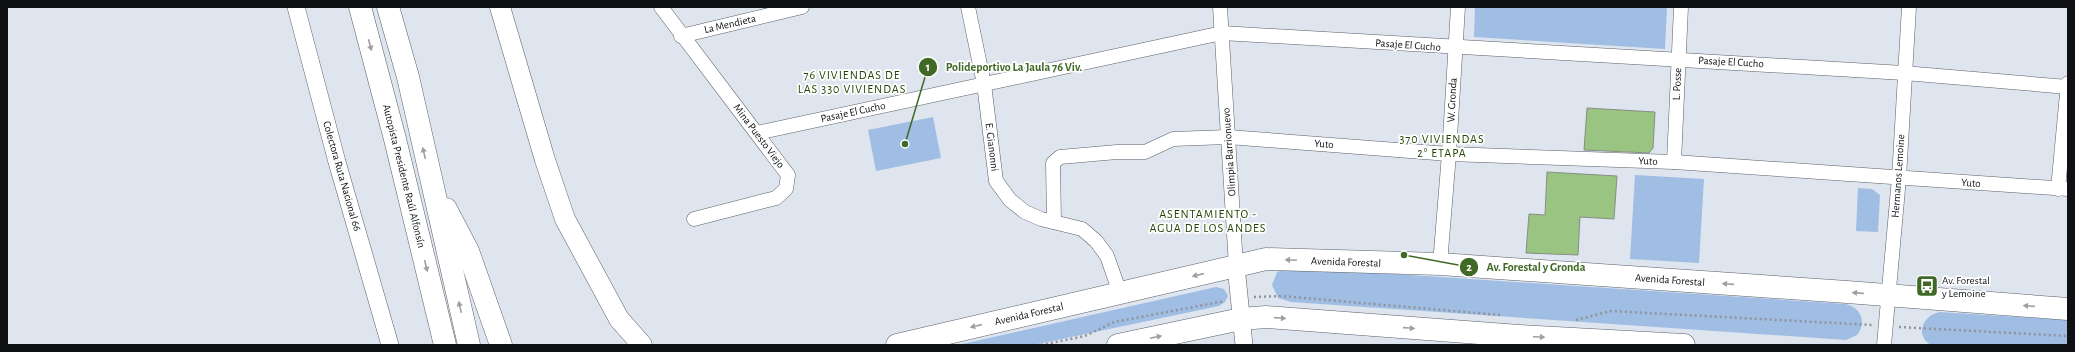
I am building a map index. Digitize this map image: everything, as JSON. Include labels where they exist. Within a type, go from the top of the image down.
[{"type":"main road","name":"Autopista Presidente Raúl Alfonsín","points":[[360,7],[395,139],[445,345]]},
{"type":"main road","points":[[388,7],[408,77],[469,345]]},
{"type":"main road","points":[[500,7],[545,160],[565,219],[619,319],[642,345]]},
{"type":"main road","points":[[430,177],[468,251],[502,345]]},
{"type":"main road","name":"Avenida Forestal","points":[[897,345],[1266,260],[1440,264],[2068,309]]},
{"type":"main road","points":[[1125,344],[1240,309],[1266,317],[1519,336],[1684,345]]},
{"type":"main road","points":[[619,319],[626,345]]},
{"type":"street","name":"Colectora Ruta Nacional 66","points":[[296,7],[337,162],[390,345]]},
{"type":"street","name":"Mina Puesto Viejo","points":[[661,7],[681,36],[758,133],[788,175],[786,189],[776,198],[694,219]]},
{"type":"street","name":"La Mendieta","points":[[681,36],[802,7]]},
{"type":"street","name":"E. Gianonni","points":[[968,7],[984,84],[996,181],[1010,200],[1025,212],[1054,222],[1082,229],[1096,241],[1107,256],[1120,293]]},
{"type":"street","name":"Olimpia Barrionuevo","points":[[1220,7],[1236,266],[1244,345]]},
{"type":"street","name":"W. Gronda","points":[[1440,264],[1449,154],[1458,7]]},
{"type":"street","name":"L. Posse","points":[[1674,162],[1682,7]]},
{"type":"street","name":"Hermanos Lemoine","points":[[1884,345],[1899,178],[1909,7]]},
{"type":"street","name":"Pasaje El Cucho","points":[[758,133],[1222,33],[1455,48],[1679,59],[1904,73],[2068,87]]},
{"type":"street","points":[[2063,189],[2068,83]]},
{"type":"street","name":"Yuto","points":[[1054,222],[1053,163],[1060,157],[1117,152],[1145,152],[1173,138],[1228,137],[1449,154],[1674,162],[2063,189]]},
{"type":"path","points":[[1041,345],[1085,336],[1114,322],[1240,309],[1281,296],[1502,315]]},
{"type":"path","points":[[1573,321],[1611,311],[2068,336]]},
{"type":"shaded area","points":[[1475,7],[1667,7],[1665,49],[1474,37]]},
{"type":"shaded area","points":[[933,117],[941,158],[876,171],[868,130]]},
{"type":"shaded area","points":[[1635,175],[1704,179],[1699,263],[1630,259]]},
{"type":"shaded area","points":[[1858,188],[1872,189],[1880,195],[1878,232],[1856,231]]},
{"type":"shaded area","points":[[1291,267],[1846,304],[1859,312],[1862,325],[1857,335],[1846,340],[1291,302],[1278,298],[1272,285],[1277,272]]},
{"type":"shaded area","points":[[1216,287],[1224,289],[1228,296],[1225,302],[1219,306],[1033,345],[958,345]]},
{"type":"shaded area","points":[[1940,312],[2068,320],[2068,345],[1931,345],[1923,336],[1923,326],[1929,317]]},
{"type":"building","points":[[1587,108],[1655,112],[1653,148],[1649,153],[1584,150]]},
{"type":"building","points":[[1547,172],[1617,176],[1614,219],[1580,217],[1578,255],[1526,253],[1529,214],[1545,215]]},
{"type":"place","name":"Polideportivo La Jaula 76 Viv.","points":[[905,144]]},
{"type":"place","name":"Av. Forestal y Gronda","points":[[1404,255]]},
{"type":"place","name":"Av. Forestal y Lemoine","points":[[1927,286]]},
{"type":"district","name":"76 VIVIENDAS DE LAS 330 VIVIENDAS","points":[[852,82]]},
{"type":"district","name":"370 VIVIENDAS 2° ETAPA","points":[[1442,146]]},
{"type":"district","name":"ASENTAMIENTO - AGUA DE LOS ANDES","points":[[1208,221]]}]
